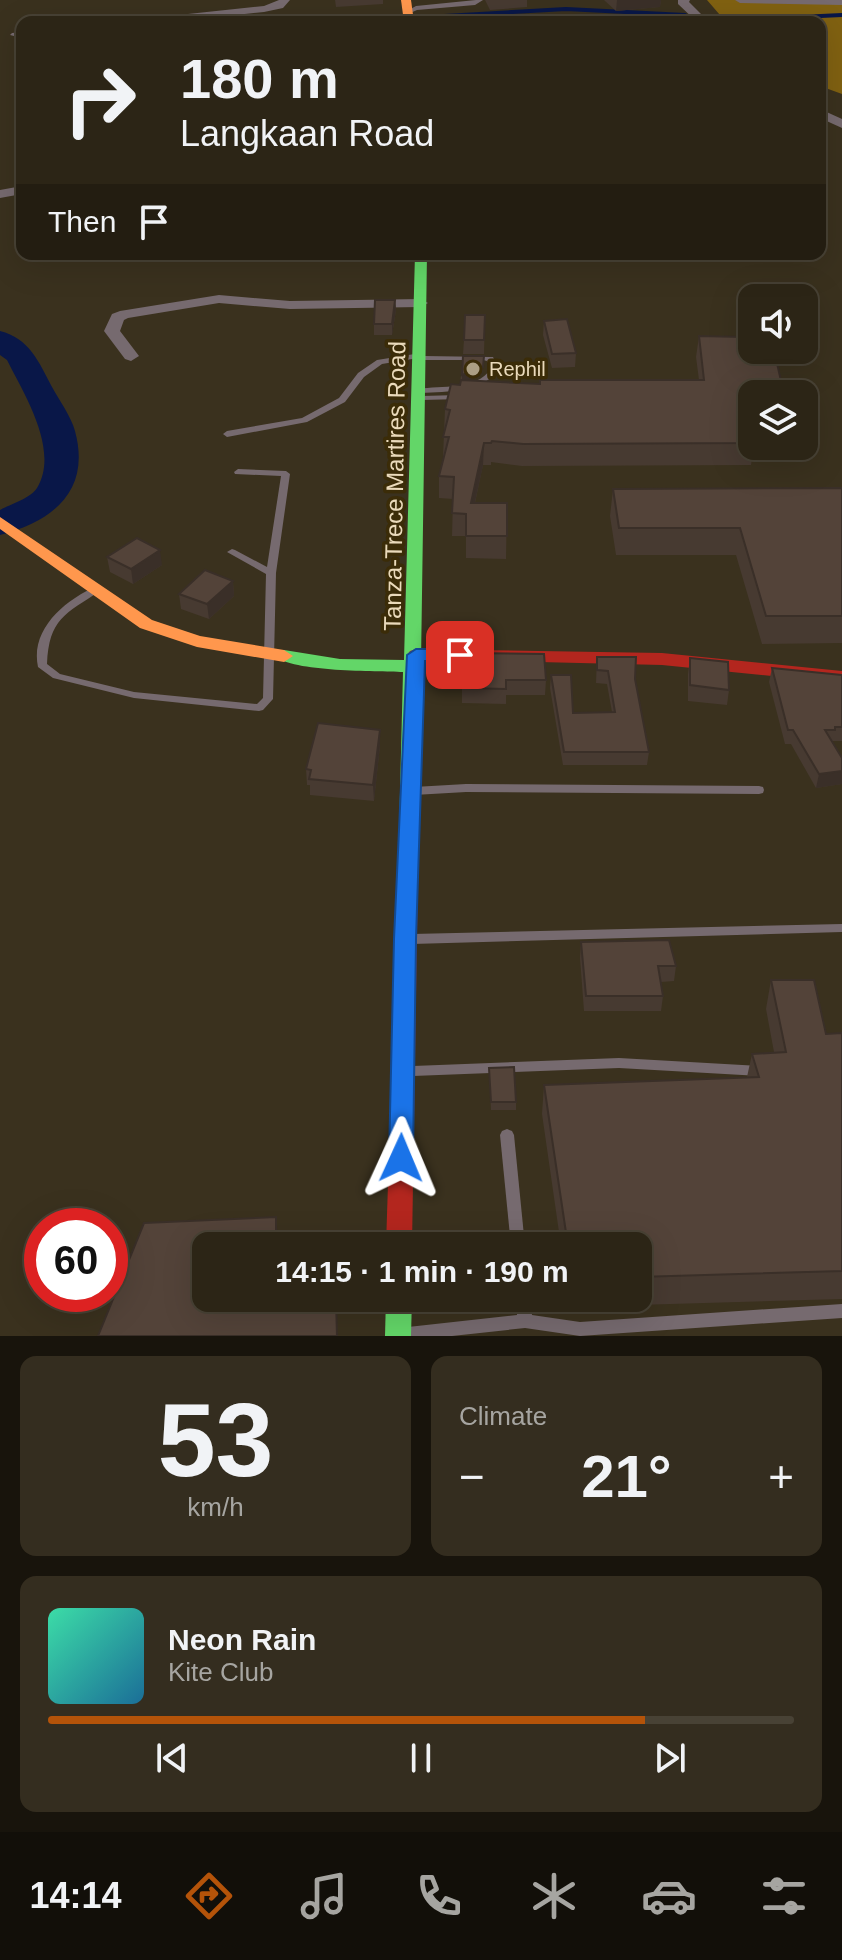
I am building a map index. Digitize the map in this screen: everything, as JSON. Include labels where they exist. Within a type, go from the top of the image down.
[{"type":"main road","name":"Tanza-Trece Martires Road","points":[[399,1232],[405,939],[416,656],[421,260]]},
{"type":"main road","points":[[0,522],[146,624],[197,641],[269,650],[340,665],[368,665],[416,656],[607,656],[700,661],[810,676],[842,677]]},
{"type":"main road","points":[[269,650],[329,645]]},
{"type":"main road","points":[[368,646],[368,665]]},
{"type":"main road","points":[[392,647],[416,656]]},
{"type":"main road","points":[[398,1336],[399,1312]]},
{"type":"street","points":[[198,16],[264,9],[279,6],[285,0]]},
{"type":"street","points":[[685,0],[682,2],[686,8],[696,16]]},
{"type":"street","points":[[740,0],[842,2]]},
{"type":"street","points":[[131,356],[112,331],[117,317],[125,314],[219,299],[290,305],[421,303]]},
{"type":"lane","points":[[407,11],[480,0]]},
{"type":"lane","points":[[227,434],[304,420],[342,400],[361,375],[380,362],[421,356],[483,358],[490,359],[495,369],[490,378],[481,383],[420,395]]},
{"type":"lane","points":[[420,395],[468,396]]},
{"type":"lane","points":[[97,589],[52,619],[42,649],[42,665],[57,676],[134,695],[259,708],[268,699],[271,573],[286,474],[238,472]]},
{"type":"lane","points":[[232,552],[271,573]]},
{"type":"lane","points":[[412,791],[466,788],[759,790]]},
{"type":"lane","points":[[405,939],[842,928]]},
{"type":"lane","points":[[403,1071],[619,1063],[770,1071]]},
{"type":"lane","points":[[507,1135],[517,1232]]},
{"type":"lane","points":[[398,1336],[525,1321],[580,1329],[842,1311]]},
{"type":"lane","points":[[524,1312],[525,1321]]},
{"type":"shaded area","points":[[707,0],[842,0],[842,94],[826,88],[826,16],[721,16]]},
{"type":"building","points":[[375,300],[395,300],[392,324],[374,324]]},
{"type":"building","points":[[465,315],[485,315],[484,340],[464,340]]},
{"type":"building","points":[[567,319],[576,353],[552,354],[544,321]]},
{"type":"building","points":[[699,336],[738,337],[738,364],[777,364],[781,380],[738,380],[738,443],[484,443],[471,503],[507,503],[507,536],[466,536],[466,514],[452,513],[454,477],[439,476],[449,437],[443,437],[450,410],[445,409],[451,384],[460,385],[461,380],[540,384],[540,380],[704,380]]},
{"type":"building","points":[[463,356],[484,356],[483,367],[462,375]]},
{"type":"building","points":[[842,488],[842,616],[766,616],[740,528],[619,528],[613,489]]},
{"type":"building","points":[[137,538],[160,550],[131,569],[107,557]]},
{"type":"building","points":[[205,570],[233,581],[207,604],[179,594]]},
{"type":"building","points":[[462,653],[544,654],[546,680],[506,680],[506,689],[462,688]]},
{"type":"building","points":[[597,657],[636,657],[635,679],[649,752],[564,752],[551,675],[571,675],[573,713],[615,712],[608,671],[597,670]]},
{"type":"building","points":[[690,658],[728,662],[729,690],[690,685]]},
{"type":"building","points":[[772,668],[842,675],[842,727],[825,730],[842,758],[842,771],[819,774],[793,730],[788,730]]},
{"type":"building","points":[[318,723],[380,730],[373,785],[309,779],[311,770],[306,769]]},
{"type":"building","points":[[669,940],[676,966],[658,966],[663,996],[586,996],[581,942]]},
{"type":"building","points":[[771,980],[814,980],[826,1034],[842,1033],[842,1271],[652,1277],[652,1232],[566,1232],[544,1085],[759,1077],[752,1054],[786,1052]]},
{"type":"building","points":[[514,1067],[516,1102],[491,1102],[489,1068]]},
{"type":"building","points":[[276,1217],[276,1232],[192,1232],[192,1312],[336,1312],[337,1336],[98,1336],[108,1312],[128,1312],[128,1262],[144,1223]]},
{"type":"waterway","points":[[444,16],[566,9],[685,15]]},
{"type":"waterway","points":[[821,16],[842,15]]},
{"type":"waterway","points":[[0,340],[20,355],[58,430],[61,472],[51,497],[0,524]]},
{"type":"traffic: fast","points":[[408,873],[421,260]]},
{"type":"traffic: fast","points":[[284,656],[340,665],[415,666]]},
{"type":"traffic: fast","points":[[398,1336],[399,1312]]},
{"type":"traffic: slow","points":[[406,0],[408,16]]},
{"type":"traffic: slow","points":[[0,522],[146,624],[197,641],[284,656]]},
{"type":"traffic: jam","points":[[416,655],[662,659],[842,677]]},
{"type":"traffic: jam","points":[[399,1232],[408,873]]},
{"type":"place","name":"Rephil","points":[[473,369]]},
{"type":"route","points":[[401,1158],[405,939],[416,655],[460,655]]}]
